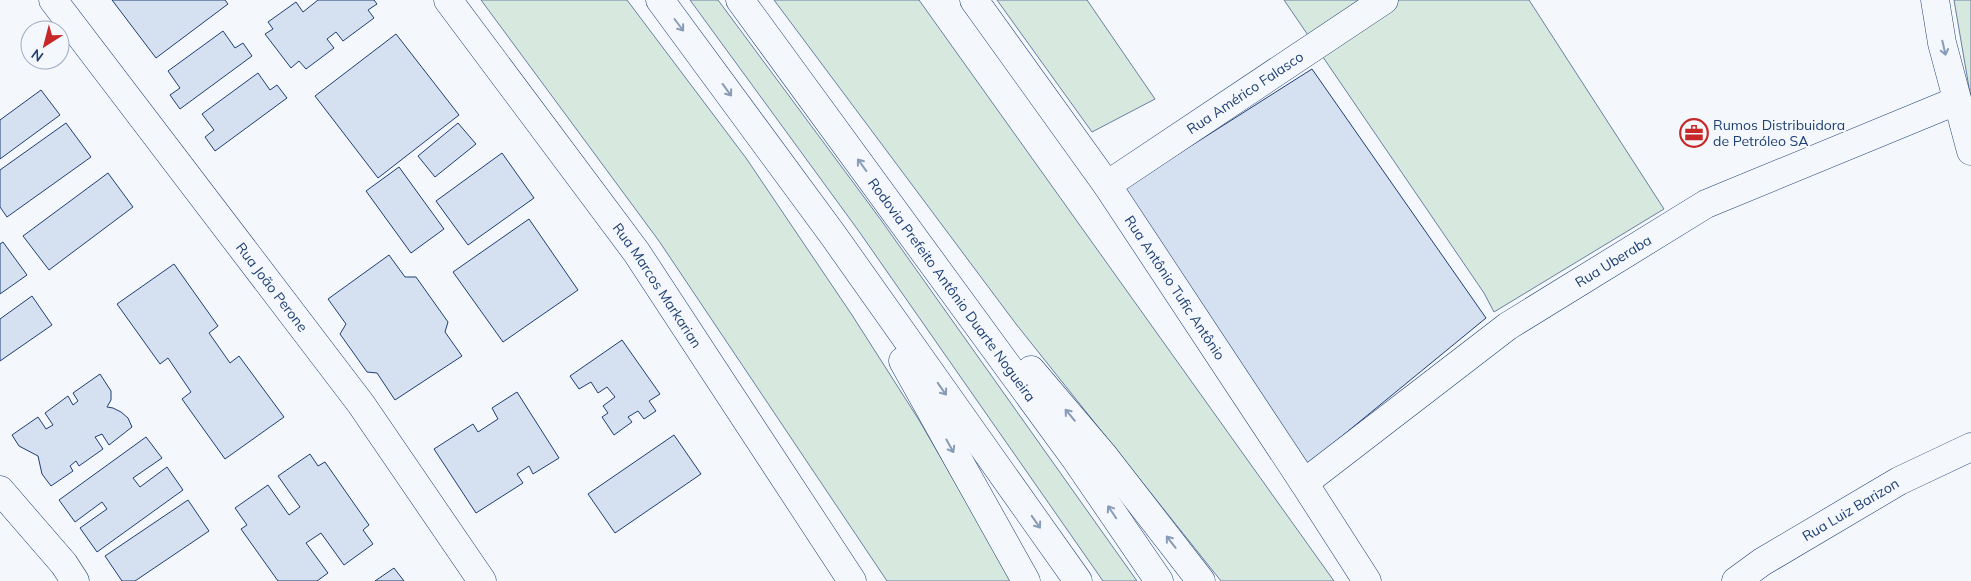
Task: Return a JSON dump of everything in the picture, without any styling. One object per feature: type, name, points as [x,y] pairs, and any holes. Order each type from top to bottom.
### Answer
[{"type":"main road","name":"Rua João Perone","points":[[53,0],[361,404],[482,581]]},
{"type":"main road","name":"Rua Marcos Markarian","points":[[448,0],[637,253],[852,581]]},
{"type":"main road","points":[[660,0],[832,235],[1078,581]]},
{"type":"main road","name":"Rodovia Prefeito Antônio Duarte Nogueira","points":[[740,0],[1077,462],[1159,581]]},
{"type":"main road","name":"Rua Antônio Tufic Antônio","points":[[974,0],[1107,186],[1367,581]]},
{"type":"main road","name":"Rua Américo Falasco","points":[[1107,186],[1384,0]]},
{"type":"main road","points":[[1935,0],[1942,43],[1971,151]]},
{"type":"main road","name":"Rua Uberaba","points":[[1304,483],[1508,326],[1706,204],[1956,100]]},
{"type":"main road","points":[[890,205],[1104,456],[1201,581]]},
{"type":"main road","points":[[832,235],[1026,581]]},
{"type":"main road","name":"Rua Luiz Barizon","points":[[1736,581],[1762,562],[1900,482],[1971,447]]},
{"type":"main road","points":[[0,490],[64,564],[75,581]]},
{"type":"shaded area","points":[[481,0],[627,0],[746,158],[852,315],[919,420],[1012,581],[887,581],[659,241]]},
{"type":"shaded area","points":[[690,0],[718,0],[881,220],[1137,581],[1103,581],[858,230]]},
{"type":"shaded area","points":[[774,0],[919,0],[1334,581],[1221,581],[1016,324]]},
{"type":"shaded area","points":[[997,0],[1087,0],[1155,99],[1092,132]]},
{"type":"shaded area","points":[[1284,0],[1529,0],[1664,209],[1494,312],[1484,293]]},
{"type":"shaded area","points":[[1954,0],[1971,0],[1971,99]]},
{"type":"building","points":[[112,0],[225,0],[228,4],[156,58]]},
{"type":"building","points":[[318,0],[374,0],[377,4],[368,10],[374,18],[343,41],[336,32],[327,39],[334,48],[306,69],[299,61],[291,68],[265,34],[273,29],[268,22],[296,2],[303,12]]},
{"type":"building","points":[[223,31],[235,48],[243,43],[252,56],[180,109],[170,95],[180,88],[168,71]]},
{"type":"building","points":[[396,34],[459,115],[378,178],[315,96]]},
{"type":"building","points":[[1312,69],[1486,318],[1308,464],[1123,189]]},
{"type":"building","points":[[258,73],[270,90],[277,85],[287,98],[215,151],[205,137],[214,130],[202,114]]},
{"type":"building","points":[[41,90],[60,115],[0,159],[0,120]]},
{"type":"building","points":[[66,123],[91,157],[7,217],[0,207],[0,170]]},
{"type":"building","points":[[458,123],[476,144],[435,177],[418,156]]},
{"type":"building","points":[[502,153],[534,198],[468,245],[436,201]]},
{"type":"building","points":[[399,167],[444,229],[411,253],[366,191]]},
{"type":"building","points":[[108,173],[133,207],[49,270],[23,236]]},
{"type":"building","points":[[529,219],[578,290],[503,342],[453,272]]},
{"type":"building","points":[[3,242],[27,275],[0,294],[0,244]]},
{"type":"building","points":[[389,255],[405,277],[416,277],[448,322],[445,332],[462,356],[395,400],[377,373],[367,372],[340,334],[346,324],[328,299]]},
{"type":"building","points":[[174,264],[218,326],[209,333],[230,363],[239,356],[284,417],[225,459],[182,399],[191,392],[168,358],[160,364],[117,304]]},
{"type":"building","points":[[32,296],[52,325],[0,361],[0,319]]},
{"type":"building","points":[[622,340],[660,394],[649,401],[656,411],[644,419],[638,411],[628,417],[632,422],[614,435],[602,417],[608,413],[603,406],[615,397],[607,387],[598,393],[591,382],[579,389],[570,376]]},
{"type":"building","points":[[100,374],[111,391],[111,400],[107,407],[121,412],[128,418],[132,427],[109,445],[102,434],[95,437],[103,449],[79,466],[76,461],[70,466],[73,471],[51,486],[42,474],[38,456],[19,446],[12,435],[38,417],[46,429],[53,425],[45,413],[68,396],[73,405],[78,401],[73,393]]},
{"type":"building","points":[[517,392],[559,458],[533,474],[529,466],[517,474],[523,483],[476,513],[434,449],[473,424],[478,432],[498,419],[492,408]]},
{"type":"building","points":[[674,435],[701,474],[615,533],[588,494]]},
{"type":"building","points":[[146,437],[162,458],[133,478],[140,487],[167,467],[183,490],[97,552],[80,528],[107,509],[102,502],[75,522],[59,500]]},
{"type":"building","points":[[310,454],[318,466],[325,462],[369,525],[363,530],[373,544],[344,565],[321,533],[306,543],[328,573],[317,581],[278,581],[241,529],[247,525],[235,508],[268,485],[289,515],[300,507],[278,476]]},
{"type":"building","points":[[188,500],[209,531],[135,581],[122,581],[105,556]]},
{"type":"building","points":[[394,568],[404,581],[375,581]]},
{"type":"place","name":"Rumos Distribuidora de Petróleo SA","points":[[1694,133]]}]
